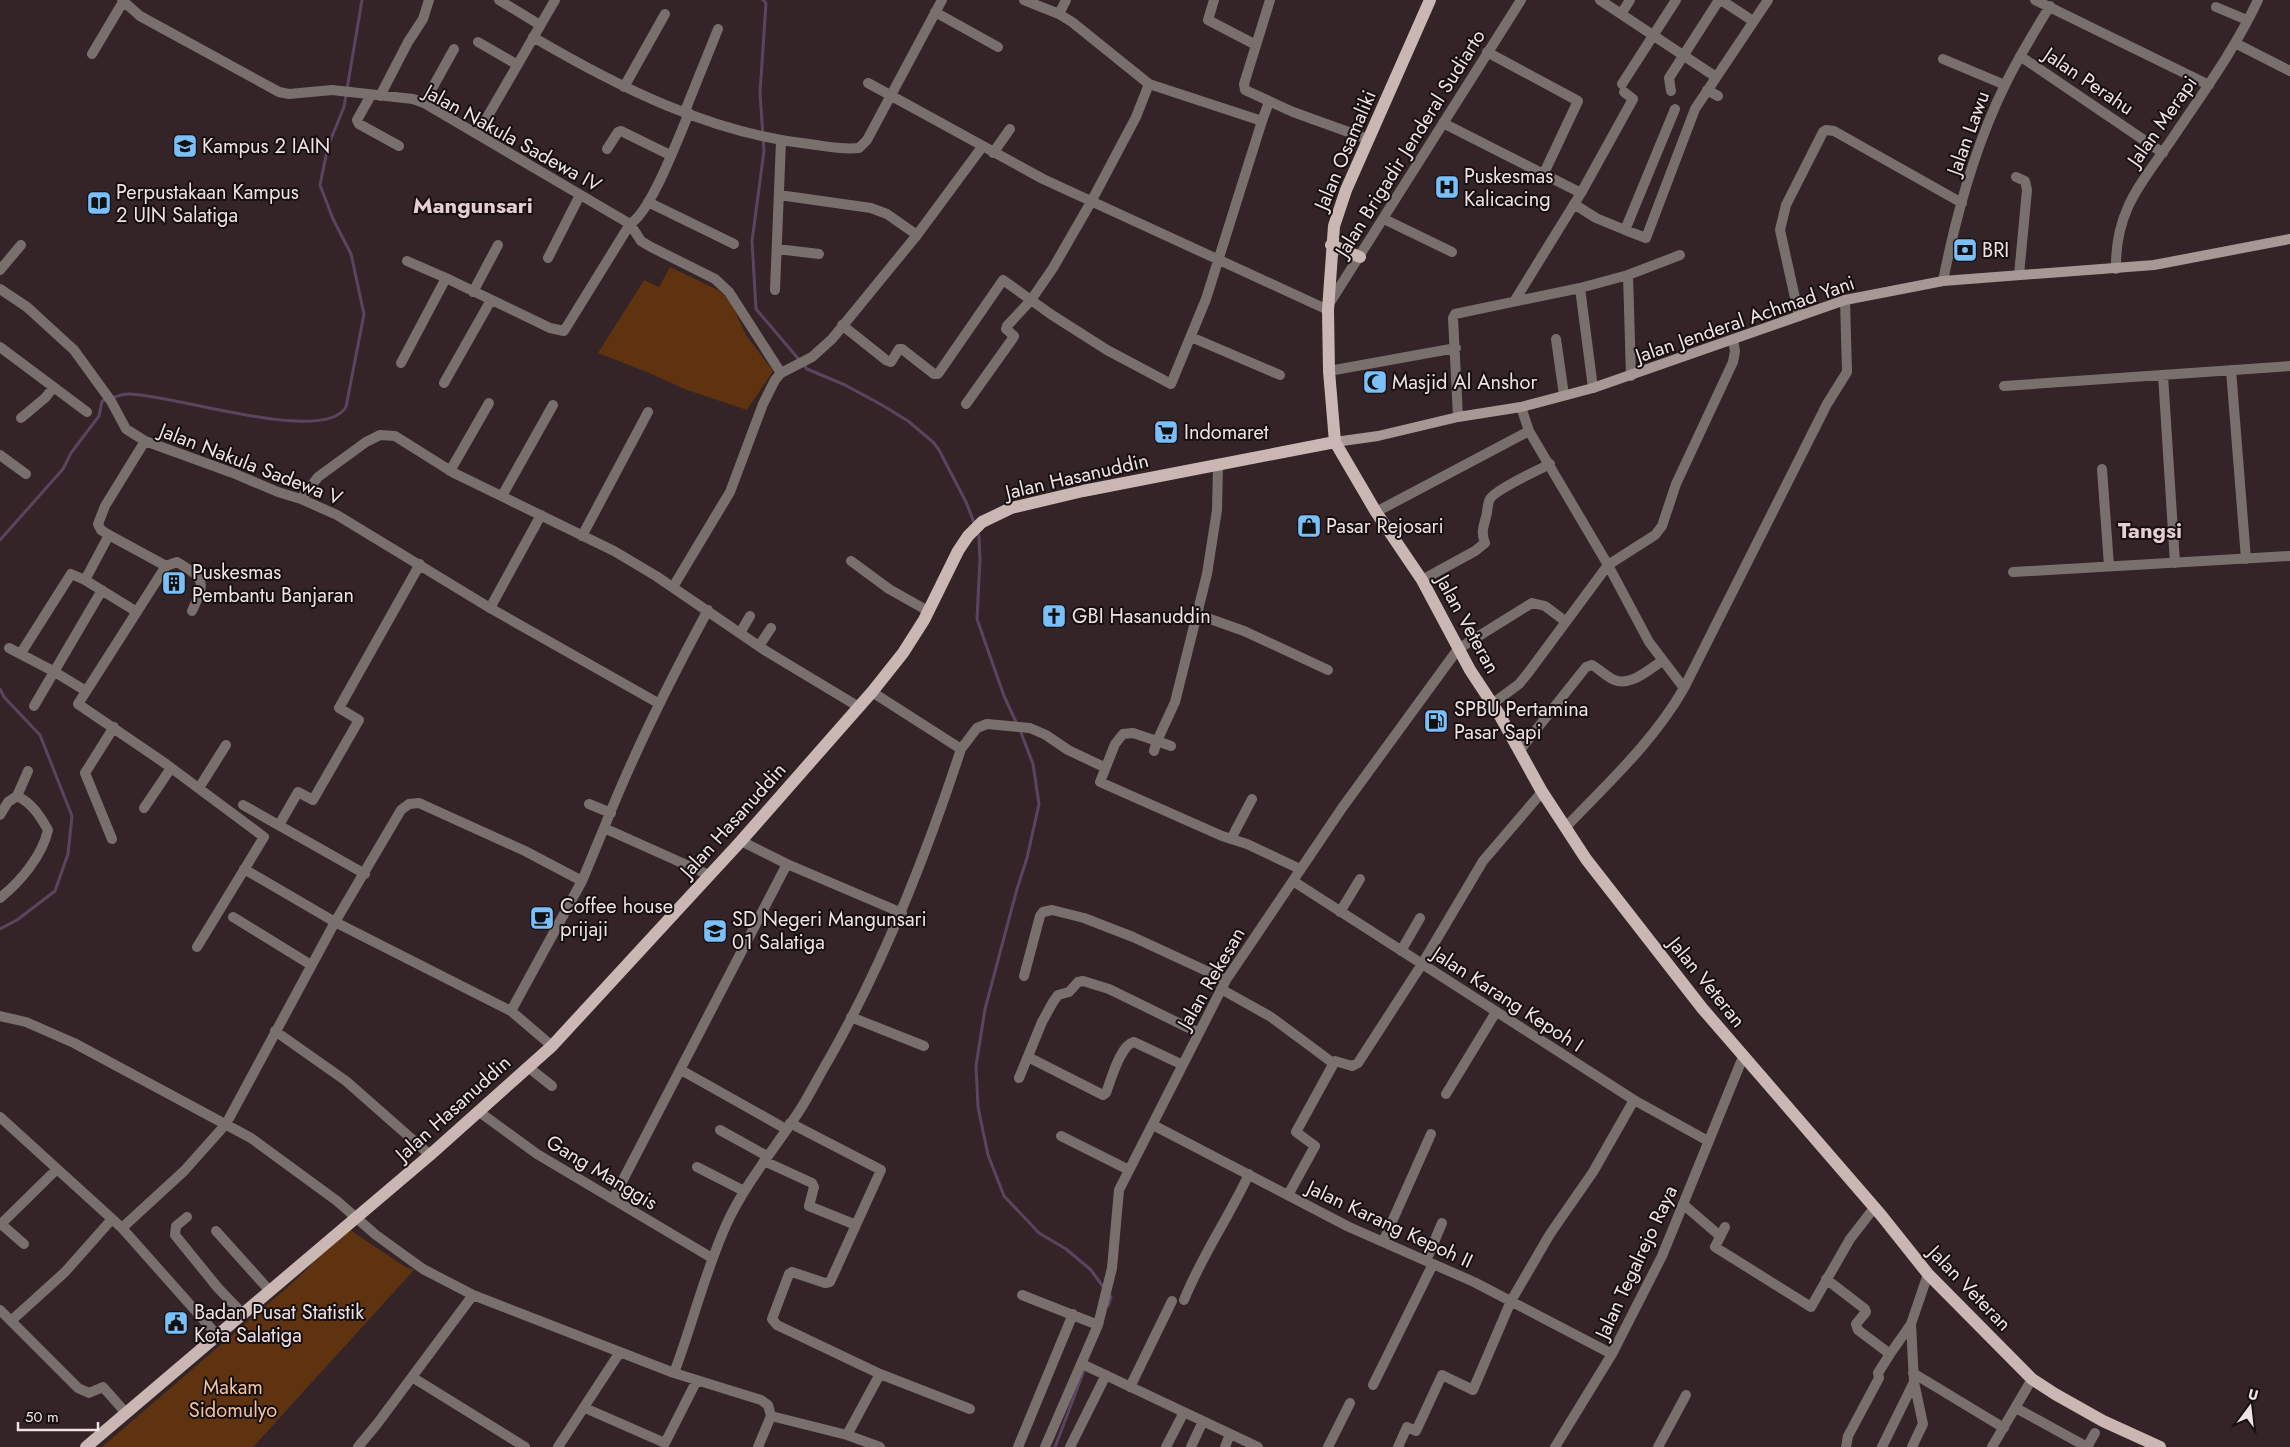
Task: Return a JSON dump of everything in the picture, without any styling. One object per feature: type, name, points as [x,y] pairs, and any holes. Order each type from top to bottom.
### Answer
[{"type":"main road","name":"Jalan Osamaliki","points":[[1335,442],[1329,371],[1329,307],[1331,246],[1338,208],[1430,0]]},
{"type":"main road","name":"Jalan Jenderal Achmad Yani","points":[[1335,442],[1378,436],[1458,417],[1521,407],[1593,388],[1845,300],[1943,281],[2116,269],[2199,258],[2290,239]]},
{"type":"main road","points":[[1331,246],[1360,257]]},
{"type":"main road","name":"Jalan Hasanuddin","points":[[86,1447],[268,1290],[430,1155],[552,1046],[741,841],[872,692],[903,654],[928,611],[958,551],[968,536],[982,522],[1011,508],[1083,491],[1335,442]]},
{"type":"main road","name":"Jalan Veteran","points":[[1335,442],[1376,512],[1422,580],[1458,649],[1520,750],[1542,792],[1586,859],[1618,902],[1743,1057],[1874,1208],[1928,1274],[2032,1379],[2103,1421],[2160,1447]]},
{"type":"street","points":[[399,146],[359,124],[357,120],[376,95],[420,25],[429,0]]},
{"type":"street","points":[[499,0],[540,25]]},
{"type":"street","points":[[478,133],[516,64],[555,0]]},
{"type":"street","points":[[533,37],[596,74],[687,112],[757,136],[777,140],[858,148],[868,140],[890,95],[942,0]]},
{"type":"street","points":[[1024,0],[1059,14],[1081,28],[1149,84],[1262,121]]},
{"type":"street","points":[[1059,14],[1066,0]]},
{"type":"street","points":[[1214,0],[1208,20],[1256,45]]},
{"type":"street","points":[[1270,0],[1244,88],[1269,102],[1368,139]]},
{"type":"street","name":"Jalan Brigadir Jenderal Sudiarto","points":[[1329,307],[1442,123],[1521,0]]},
{"type":"street","points":[[1600,0],[1716,77]]},
{"type":"street","points":[[1621,14],[1630,0]]},
{"type":"street","points":[[1515,300],[1581,193],[1633,100],[1623,88],[1676,0]]},
{"type":"street","points":[[1671,91],[1669,78],[1720,0],[1753,22]]},
{"type":"street","points":[[1574,204],[1596,218],[1646,238],[1691,116],[1768,0]]},
{"type":"street","points":[[2035,0],[2208,85]]},
{"type":"street","name":"Jalan Merapi","points":[[2116,269],[2117,238],[2123,218],[2136,190],[2163,153],[2235,43],[2258,0]]},
{"type":"street","points":[[92,54],[122,1]]},
{"type":"street","name":"Jalan Nakula Sadewa IV","points":[[122,1],[140,16],[279,92],[289,94],[332,90],[424,102],[630,224],[641,241],[715,280],[728,292],[781,373]]},
{"type":"street","name":"Jalan Lawu","points":[[1943,281],[1951,238],[1984,133],[2020,56],[2050,6]]},
{"type":"street","points":[[2216,7],[2247,20]]},
{"type":"street","points":[[935,12],[998,46]]},
{"type":"street","points":[[624,86],[665,14]]},
{"type":"street","points":[[407,261],[550,328],[564,331],[630,224],[636,221],[648,202],[670,155],[718,28]]},
{"type":"street","points":[[478,42],[516,64]]},
{"type":"street","points":[[2235,43],[2290,71]]},
{"type":"street","points":[[424,102],[454,49]]},
{"type":"street","points":[[1487,52],[1578,101],[1544,173]]},
{"type":"street","name":"Jalan Perahu","points":[[2020,56],[2163,153]]},
{"type":"street","points":[[1943,59],[2005,85]]},
{"type":"street","points":[[868,83],[982,147],[1092,202],[1218,260],[1329,307]]},
{"type":"street","points":[[966,404],[1013,338],[1014,336],[1006,329],[1007,326],[1031,300],[1053,268],[1092,202],[1136,117],[1149,84]]},
{"type":"street","points":[[1708,90],[1718,96]]},
{"type":"street","points":[[842,326],[886,360],[891,362],[899,349],[902,349],[934,374],[938,374],[1001,281],[1107,350],[1171,384],[1191,337],[1218,260],[1269,102]]},
{"type":"street","points":[[1625,230],[1675,108]]},
{"type":"street","points":[[1442,123],[1581,193]]},
{"type":"street","points":[[993,152],[1010,129]]},
{"type":"street","points":[[1799,316],[1780,230],[1786,205],[1823,132],[1826,130],[1834,131],[1962,202]]},
{"type":"street","points":[[607,150],[621,131],[670,155]]},
{"type":"street","points":[[775,290],[779,195],[777,140]]},
{"type":"street","points":[[673,587],[730,492],[770,388],[781,373],[812,357],[821,350],[917,235],[982,147]]},
{"type":"street","points":[[2016,177],[2025,181],[2027,190],[2019,275]]},
{"type":"street","points":[[548,258],[580,195]]},
{"type":"street","points":[[779,195],[871,208],[887,214],[917,235]]},
{"type":"street","points":[[648,202],[734,244]]},
{"type":"street","points":[[1384,219],[1452,252]]},
{"type":"street","points":[[0,270],[21,245]]},
{"type":"street","points":[[473,292],[498,245]]},
{"type":"street","points":[[777,249],[819,254]]},
{"type":"street","points":[[1458,417],[1455,314],[1580,288],[1628,275],[1680,255]]},
{"type":"street","points":[[1628,275],[1631,376]]},
{"type":"street","points":[[401,363],[446,278]]},
{"type":"street","points":[[1580,288],[1593,388]]},
{"type":"street","name":"Jalan Nakula Sadewa V","points":[[0,289],[27,307],[74,350],[109,398],[126,429],[145,441],[301,499],[337,515],[490,608],[658,703]]},
{"type":"street","points":[[444,383],[491,300]]},
{"type":"street","points":[[1566,827],[1632,756],[1674,706],[1684,688],[1827,404],[1847,372],[1845,300]]},
{"type":"street","points":[[1191,337],[1280,375]]},
{"type":"street","points":[[1556,340],[1564,395]]},
{"type":"street","points":[[1492,704],[1524,679],[1564,621],[1608,565],[1656,535],[1665,522],[1676,484],[1733,362],[1735,351],[1733,340]]},
{"type":"street","points":[[0,346],[87,412]]},
{"type":"street","points":[[1329,371],[1456,348]]},
{"type":"street","points":[[2004,386],[2290,366]]},
{"type":"street","points":[[2231,370],[2246,559]]},
{"type":"street","points":[[2163,375],[2175,563]]},
{"type":"street","points":[[21,418],[45,398],[53,388]]},
{"type":"street","points":[[450,470],[489,403]]},
{"type":"street","points":[[502,496],[553,405]]},
{"type":"street","points":[[1521,407],[1529,431],[1608,565],[1650,642],[1662,661],[1684,688]]},
{"type":"street","points":[[582,536],[648,412]]},
{"type":"street","points":[[1376,512],[1529,431]]},
{"type":"street","points":[[301,499],[318,477],[366,442],[380,435],[395,436],[450,470],[614,551],[673,587],[759,646],[859,707]]},
{"type":"street","points":[[145,441],[105,506],[98,524],[101,530],[109,535],[166,566]]},
{"type":"street","points":[[0,455],[26,474]]},
{"type":"street","points":[[1422,580],[1475,551],[1485,543],[1481,534],[1488,512],[1488,504],[1493,495],[1550,464]]},
{"type":"street","points":[[1156,746],[1175,702],[1206,574],[1216,510],[1218,465]]},
{"type":"street","points":[[2102,470],[2109,566]]},
{"type":"street","points":[[490,608],[541,515]]},
{"type":"street","points":[[86,580],[109,535]]},
{"type":"street","points":[[2013,572],[2290,556]]},
{"type":"street","points":[[851,561],[889,589],[928,611]]},
{"type":"street","points":[[192,611],[201,592],[202,582],[200,578],[177,562],[166,566],[78,704],[114,727],[264,836],[197,947]]},
{"type":"street","points":[[279,825],[298,792],[313,800],[359,720],[339,708],[420,564]]},
{"type":"street","points":[[22,653],[71,574],[86,580],[137,612]]},
{"type":"street","points":[[34,706],[102,590]]},
{"type":"street","points":[[1458,649],[1532,603],[1545,606],[1564,621]]},
{"type":"street","points":[[511,1011],[582,881],[658,703],[708,610]]},
{"type":"street","points":[[1196,614],[1244,631],[1328,670]]},
{"type":"street","points":[[740,633],[750,616]]},
{"type":"street","points":[[759,646],[771,628]]},
{"type":"street","points":[[9,648],[22,653],[86,691]]},
{"type":"street","name":"Jalan Rekesan","points":[[1045,1447],[1086,1366],[1098,1325],[1112,1268],[1119,1190],[1223,985],[1358,785],[1458,649]]},
{"type":"street","points":[[1520,750],[1586,667],[1592,665],[1613,679],[1624,683],[1634,679],[1662,661]]},
{"type":"street","points":[[872,692],[961,749]]},
{"type":"street","points":[[674,1373],[712,1258],[744,1191],[802,1105],[851,1017],[902,913],[961,749],[977,728],[993,723],[1030,728],[1046,735],[1068,750],[1104,767]]},
{"type":"street","points":[[112,839],[85,773],[114,727]]},
{"type":"street","points":[[1172,746],[1156,746],[1133,733],[1123,734],[1115,744],[1104,767],[1100,783],[1231,839],[1247,844],[1300,869]]},
{"type":"street","points":[[199,788],[226,745]]},
{"type":"street","points":[[144,808],[171,768]]},
{"type":"street","points":[[0,815],[8,802],[17,796],[28,771]]},
{"type":"street","points":[[1288,1195],[1315,1146],[1296,1132],[1333,1063],[1337,1060],[1352,1066],[1358,1063],[1422,964],[1483,861],[1542,792]]},
{"type":"street","points":[[0,898],[18,882],[45,843],[48,830],[39,814],[25,800],[17,796]]},
{"type":"street","points":[[1231,839],[1252,799]]},
{"type":"street","points":[[122,1228],[190,1166],[226,1124],[311,965],[401,810],[409,804],[419,802],[517,847],[582,881]]},
{"type":"street","points":[[590,804],[610,813]]},
{"type":"street","points":[[243,805],[365,874]]},
{"type":"street","points":[[604,828],[709,875]]},
{"type":"street","points":[[741,841],[787,864],[902,913]]},
{"type":"street","points":[[613,1199],[787,864]]},
{"type":"street","points":[[244,869],[335,922],[511,1011],[552,1046]]},
{"type":"street","points":[[1340,912],[1360,878]]},
{"type":"street","name":"Jalan Karang Kepoh I","points":[[1293,881],[1634,1100],[1708,1141]]},
{"type":"street","points":[[1024,976],[1040,916],[1043,912],[1052,910],[1084,918],[1133,937],[1223,985],[1271,1017],[1333,1063]]},
{"type":"street","points":[[233,917],[311,965]]},
{"type":"street","points":[[1401,951],[1420,918]]},
{"type":"street","points":[[1020,1078],[1042,1022],[1053,1002],[1058,995],[1069,992],[1078,982],[1083,981],[1109,989],[1199,1033]]},
{"type":"street","points":[[1446,1094],[1496,1012]]},
{"type":"street","points":[[0,1016],[26,1022],[74,1042],[251,1138],[356,1216],[376,1235],[423,1268],[473,1295],[674,1373],[761,1400],[768,1405],[771,1416],[758,1447]]},
{"type":"street","points":[[851,1017],[924,1046]]},
{"type":"street","points":[[275,1031],[346,1081],[430,1155]]},
{"type":"street","points":[[1028,1057],[1103,1095],[1122,1054],[1130,1043],[1134,1042],[1183,1064]]},
{"type":"street","name":"Jalan Tegalrejo Raya","points":[[1555,1447],[1612,1354],[1662,1256],[1743,1057]]},
{"type":"street","points":[[528,1067],[552,1086]]},
{"type":"street","points":[[681,1070],[788,1126],[880,1168],[830,1282],[825,1283],[792,1272],[789,1274],[772,1319],[776,1325],[880,1374],[970,1409]]},
{"type":"street","points":[[1398,1447],[1407,1427],[1416,1431],[1442,1375],[1473,1390],[1512,1301],[1550,1234],[1593,1172],[1634,1100]]},
{"type":"street","name":"Gang Manggis","points":[[478,1111],[537,1154],[712,1258]]},
{"type":"street","points":[[0,1117],[122,1228],[217,1335]]},
{"type":"street","name":"Jalan Karang Kepoh II","points":[[1153,1125],[1288,1195],[1512,1301],[1612,1354]]},
{"type":"street","points":[[720,1130],[766,1159],[812,1183],[814,1187],[809,1206],[856,1224]]},
{"type":"street","points":[[1384,1242],[1431,1134]]},
{"type":"street","points":[[1061,1136],[1129,1170]]},
{"type":"street","points":[[696,1167],[744,1191]]},
{"type":"street","points":[[24,1244],[1,1224],[57,1169]]},
{"type":"street","points":[[1184,1300],[1196,1273],[1234,1207],[1249,1174]]},
{"type":"street","points":[[1684,1205],[1722,1232],[1715,1247],[1808,1306],[1812,1305],[1850,1239],[1874,1208]]},
{"type":"street","points":[[187,1216],[176,1226],[175,1235],[218,1288],[242,1313]]},
{"type":"street","points":[[12,1320],[65,1272],[112,1219]]},
{"type":"street","points":[[1373,1385],[1429,1262],[1442,1223]]},
{"type":"street","points":[[216,1232],[268,1290]]},
{"type":"street","points":[[1846,1447],[1848,1436],[1879,1378],[1878,1372],[1911,1324],[1928,1274]]},
{"type":"street","points":[[1826,1279],[1865,1309],[1866,1312],[1856,1324],[1858,1330],[1890,1354]]},
{"type":"street","points":[[358,1447],[473,1295]]},
{"type":"street","points":[[1022,1295],[1098,1325]]},
{"type":"street","points":[[1130,1387],[1172,1301]]},
{"type":"street","points":[[0,1310],[78,1388],[88,1393],[103,1387],[126,1413]]},
{"type":"street","points":[[1018,1447],[1073,1314]]},
{"type":"street","points":[[1911,1324],[1914,1377],[1922,1424],[1912,1447]]},
{"type":"street","points":[[558,1447],[620,1352]]},
{"type":"street","points":[[1086,1366],[1258,1447]]},
{"type":"street","points":[[847,1435],[880,1374]]},
{"type":"street","points":[[1070,1447],[1106,1375]]},
{"type":"street","points":[[412,1377],[525,1447]]},
{"type":"street","points":[[1914,1377],[2004,1428]]},
{"type":"street","points":[[1882,1447],[1914,1377]]},
{"type":"street","points":[[1992,1447],[2032,1379]]},
{"type":"street","points":[[584,1408],[665,1443],[697,1380]]},
{"type":"street","points":[[1658,1447],[1686,1394]]},
{"type":"street","points":[[1328,1447],[1350,1403]]},
{"type":"street","points":[[2016,1408],[2087,1447],[2094,1433]]},
{"type":"street","points":[[1166,1447],[1184,1412]]},
{"type":"street","points":[[771,1416],[847,1435],[880,1447]]},
{"type":"street","points":[[1191,1447],[1203,1421]]},
{"type":"street","points":[[1225,1447],[1230,1434]]},
{"type":"green space","points":[[670,267],[718,290],[729,299],[746,335],[773,371],[747,410],[687,390],[598,353],[644,280],[659,287]]},
{"type":"green space","name":"Makam Sidomulyo","points":[[347,1228],[404,1266],[414,1270],[253,1447],[102,1447],[298,1278]]},
{"type":"waterway","points":[[0,540],[63,469],[71,453],[99,416],[102,401],[128,394],[148,396],[244,415],[278,420],[308,421],[332,418],[346,407],[364,314],[351,254],[333,219],[320,185],[328,146],[344,107],[362,0]]},
{"type":"waterway","points":[[763,0],[766,3],[760,93],[764,151],[752,241],[756,309],[807,369],[845,385],[882,405],[908,421],[933,442],[966,502],[975,525]]},
{"type":"waterway","points":[[977,531],[980,560],[977,619],[1004,696],[1017,724]]},
{"type":"waterway","points":[[0,689],[4,697],[40,735],[72,816],[68,854],[55,891],[17,920],[0,929]]},
{"type":"waterway","points":[[1020,730],[1033,764],[1039,804],[1027,858],[985,1009],[976,1066],[978,1107],[988,1155],[1004,1196],[1039,1233],[1066,1249],[1091,1270],[1104,1288]]},
{"type":"waterway","points":[[1108,1293],[1111,1297],[1108,1306]]},
{"type":"waterway","points":[[1055,1447],[1085,1368]]},
{"type":"place","name":"Kampus 2 IAIN","points":[[185,146]]},
{"type":"place","name":"Puskesmas Kalicacing","points":[[1447,187]]},
{"type":"place","name":"Perpustakaan Kampus 2 UIN Salatiga","points":[[99,203]]},
{"type":"place","name":"BRI","points":[[1965,250]]},
{"type":"place","name":"Masjid Al Anshor","points":[[1375,382]]},
{"type":"place","name":"Indomaret","points":[[1166,432]]},
{"type":"place","name":"Pasar Rejosari","points":[[1309,526]]},
{"type":"place","name":"Puskesmas Pembantu Banjaran","points":[[174,583]]},
{"type":"place","name":"GBI Hasanuddin","points":[[1054,616]]},
{"type":"place","name":"SPBU Pertamina Pasar Sapi","points":[[1436,721]]},
{"type":"place","name":"Coffee house prijaji","points":[[542,918]]},
{"type":"place","name":"SD Negeri Mangunsari 01 Salatiga","points":[[715,931]]},
{"type":"place","name":"Badan Pusat Statistik Kota Salatiga","points":[[176,1323]]},
{"type":"district","name":"Mangunsari","points":[[473,205]]},
{"type":"district","name":"Tangsi","points":[[2150,530]]}]
